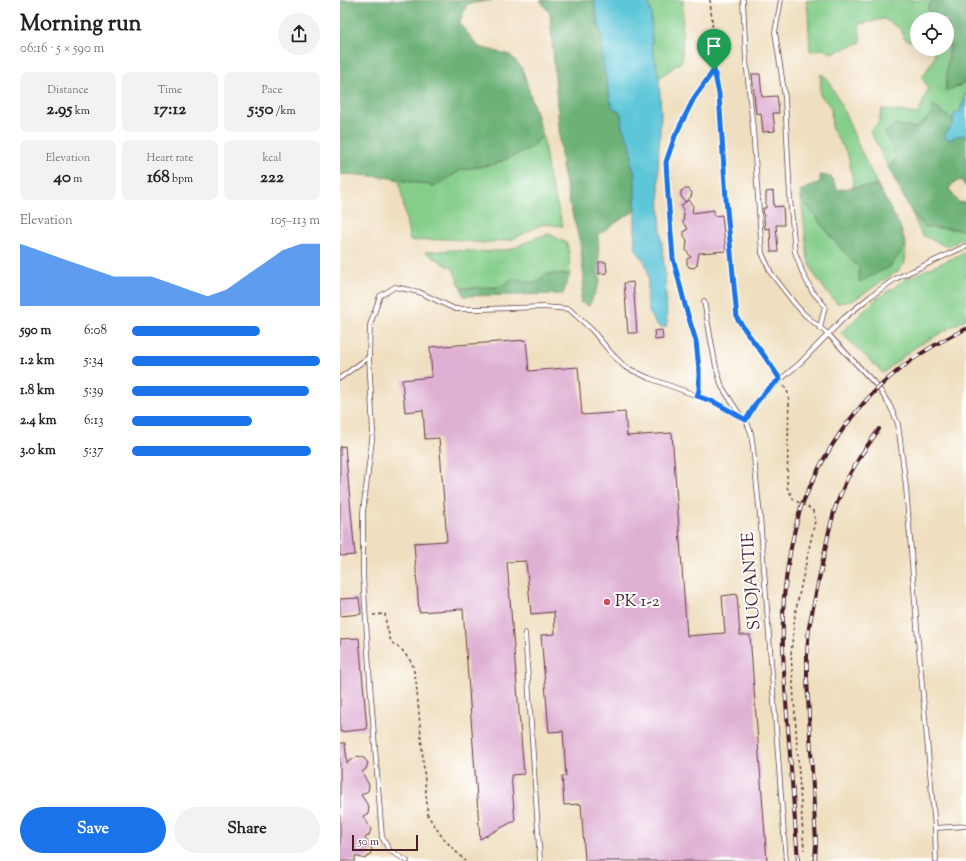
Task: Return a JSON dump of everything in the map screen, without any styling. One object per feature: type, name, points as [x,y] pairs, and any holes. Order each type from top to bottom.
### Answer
[{"type":"lane","points":[[743,0],[746,60],[753,129],[762,253],[771,274],[795,304],[805,315],[828,334],[878,387],[890,406],[898,424],[906,486],[935,828],[936,861]]},
{"type":"lane","points":[[782,0],[774,32],[785,98],[790,198],[795,252],[803,274],[812,291],[825,306],[820,328]]},
{"type":"lane","points":[[407,861],[389,850],[382,837],[363,575],[363,512],[373,432],[369,357],[370,325],[380,296],[395,287],[419,292],[455,309],[481,310],[544,307],[569,308],[592,330],[625,367],[648,378],[714,402],[746,420],[756,403],[767,390],[800,363],[844,318],[871,296],[895,279],[966,246]]},
{"type":"lane","points":[[704,301],[715,361],[722,387],[741,416]]},
{"type":"lane","points":[[340,378],[369,357]]},
{"type":"lane","name":"SUOJANTIE","points":[[746,420],[751,433],[760,516],[786,861]]},
{"type":"lane","points":[[525,633],[540,861]]},
{"type":"lane","points":[[935,828],[966,826]]},
{"type":"path","points":[[697,396],[699,390],[699,369],[696,341],[673,258],[666,162],[675,136],[694,98],[714,70],[716,63],[710,0]]},
{"type":"path","points":[[714,70],[719,94],[726,199],[737,318],[763,354],[788,393],[787,487],[794,500],[812,509],[814,514],[814,521],[795,614],[791,654],[804,850]]},
{"type":"path","points":[[366,615],[386,614],[386,623],[391,642],[402,650],[412,663],[416,680],[428,816],[443,838],[465,861]]},
{"type":"green space","points":[[340,0],[493,0],[467,4],[459,23],[479,47],[510,55],[522,68],[543,136],[530,148],[496,164],[461,170],[435,186],[385,177],[345,174],[340,175]]},
{"type":"green space","points":[[540,0],[594,0],[602,36],[602,59],[612,107],[621,113],[622,127],[630,143],[632,156],[631,163],[635,173],[635,211],[598,235],[600,281],[589,306],[580,302],[584,279],[580,243],[562,166],[550,14]]},
{"type":"green space","points":[[648,0],[683,0],[682,61],[659,78],[652,46],[651,14]]},
{"type":"green space","points":[[806,0],[933,0],[928,7],[929,12],[910,12],[910,41],[905,39],[900,28],[884,19],[859,24],[861,42],[833,53],[822,49],[810,51]]},
{"type":"green space","points":[[933,0],[966,0],[966,80],[959,86],[946,91],[948,56],[954,56],[954,12],[929,12],[928,7]]},
{"type":"green space","points":[[948,56],[946,91],[959,86],[966,80],[966,94],[960,111],[954,114],[953,120],[933,105],[931,116],[915,128],[895,124],[885,132],[896,157],[889,169],[870,131],[879,122],[882,109],[918,114],[928,89],[922,77],[935,57]]},
{"type":"green space","points":[[821,74],[827,78],[842,106],[860,149],[878,186],[854,187],[848,155],[832,129],[831,107],[820,95]]},
{"type":"green space","points":[[933,105],[953,120],[953,124],[945,135],[945,138],[950,140],[959,135],[966,136],[966,187],[961,180],[953,183],[949,189],[958,202],[966,203],[966,230],[925,227],[911,211],[889,169],[896,157],[885,132],[895,124],[916,128],[931,116]]},
{"type":"green space","points":[[543,136],[549,176],[563,226],[543,224],[511,240],[482,243],[449,239],[410,241],[399,180],[435,186],[461,170],[496,164],[530,148]]},
{"type":"green space","points":[[820,175],[831,177],[838,190],[854,187],[878,186],[900,226],[906,245],[890,267],[859,282],[859,268],[837,244],[801,198],[800,191],[820,182]]},
{"type":"green space","points":[[801,198],[837,244],[859,268],[890,267],[906,245],[905,263],[898,271],[852,301],[837,303],[828,294],[814,274],[808,259]]},
{"type":"green space","points":[[911,211],[925,227],[966,230],[966,237],[947,247],[922,235]]},
{"type":"green space","points":[[549,234],[567,243],[570,274],[547,274],[535,283],[513,278],[500,287],[461,288],[453,269],[425,252],[453,250],[486,252],[512,249],[535,238]]},
{"type":"green space","points":[[966,252],[966,319],[914,348],[883,373],[841,333],[876,299],[908,278]]},
{"type":"green space","points":[[547,274],[570,274],[563,294],[464,296],[461,288],[499,287],[513,278],[535,283]]},
{"type":"water","points":[[594,0],[648,0],[651,14],[652,46],[659,78],[661,114],[658,164],[661,235],[665,275],[666,327],[659,327],[650,314],[647,299],[648,273],[645,262],[635,247],[635,173],[631,163],[632,156],[630,143],[622,127],[621,113],[612,107],[602,59],[602,36]]},
{"type":"water","points":[[966,94],[966,136],[959,135],[950,140],[945,138],[945,135],[953,124],[954,114],[960,111]]},
{"type":"building","points":[[752,74],[760,74],[762,97],[777,96],[779,113],[773,113],[775,131],[763,132],[761,113],[756,114]]},
{"type":"building","points":[[689,189],[692,193],[691,197],[685,202],[681,196],[681,191]]},
{"type":"building","points":[[773,191],[774,207],[783,206],[784,225],[776,225],[778,252],[771,252],[770,228],[765,229],[763,208],[766,208],[766,192]]},
{"type":"building","points":[[688,200],[693,206],[692,213],[714,210],[714,216],[722,215],[726,251],[699,253],[697,265],[694,268],[689,267],[687,264],[687,259],[691,257],[686,250],[687,240],[684,236],[684,231],[688,229],[683,223],[684,213],[682,205]]},
{"type":"building","points":[[599,262],[606,262],[607,273],[599,274]]},
{"type":"building","points":[[633,282],[637,333],[628,333],[624,283]]},
{"type":"building","points":[[662,330],[663,339],[655,340],[654,331]]},
{"type":"building","name":"PK 1-2","points":[[526,340],[529,371],[578,367],[582,415],[625,412],[627,436],[672,433],[687,636],[725,633],[722,596],[737,594],[740,635],[750,635],[767,861],[585,861],[581,804],[564,805],[562,776],[566,776],[563,731],[549,732],[541,635],[555,634],[554,612],[531,614],[526,561],[507,562],[524,774],[511,775],[515,822],[512,822],[480,839],[463,609],[419,612],[414,543],[447,541],[439,438],[425,439],[423,410],[405,412],[402,380],[432,377],[430,347]]},
{"type":"building","points":[[345,446],[355,555],[340,556],[340,447]]},
{"type":"building","points":[[359,598],[361,614],[340,616],[340,599]]},
{"type":"building","points":[[359,638],[367,729],[340,732],[340,639]]},
{"type":"building","points":[[340,743],[345,743],[347,763],[358,756],[364,758],[368,763],[366,769],[362,772],[369,785],[368,791],[361,795],[369,807],[368,814],[363,816],[371,829],[369,835],[365,838],[372,849],[370,855],[365,859],[355,856],[355,861],[340,861]]},
{"type":"railway","points":[[798,861],[783,656],[783,626],[784,597],[788,563],[792,540],[801,507],[807,492],[832,445],[863,404],[899,369],[920,354],[966,329]]},
{"type":"railway","points":[[815,861],[816,843],[807,679],[809,627],[835,508],[847,479],[879,429]]},
{"type":"place","name":"PK 1-2","points":[[607,602]]},
{"type":"route","points":[[714,70],[719,94],[726,199],[737,318],[780,379],[767,390],[756,403],[746,420],[706,398],[697,396],[699,390],[699,369],[696,341],[673,258],[666,162],[675,136],[694,98],[714,70]]}]
